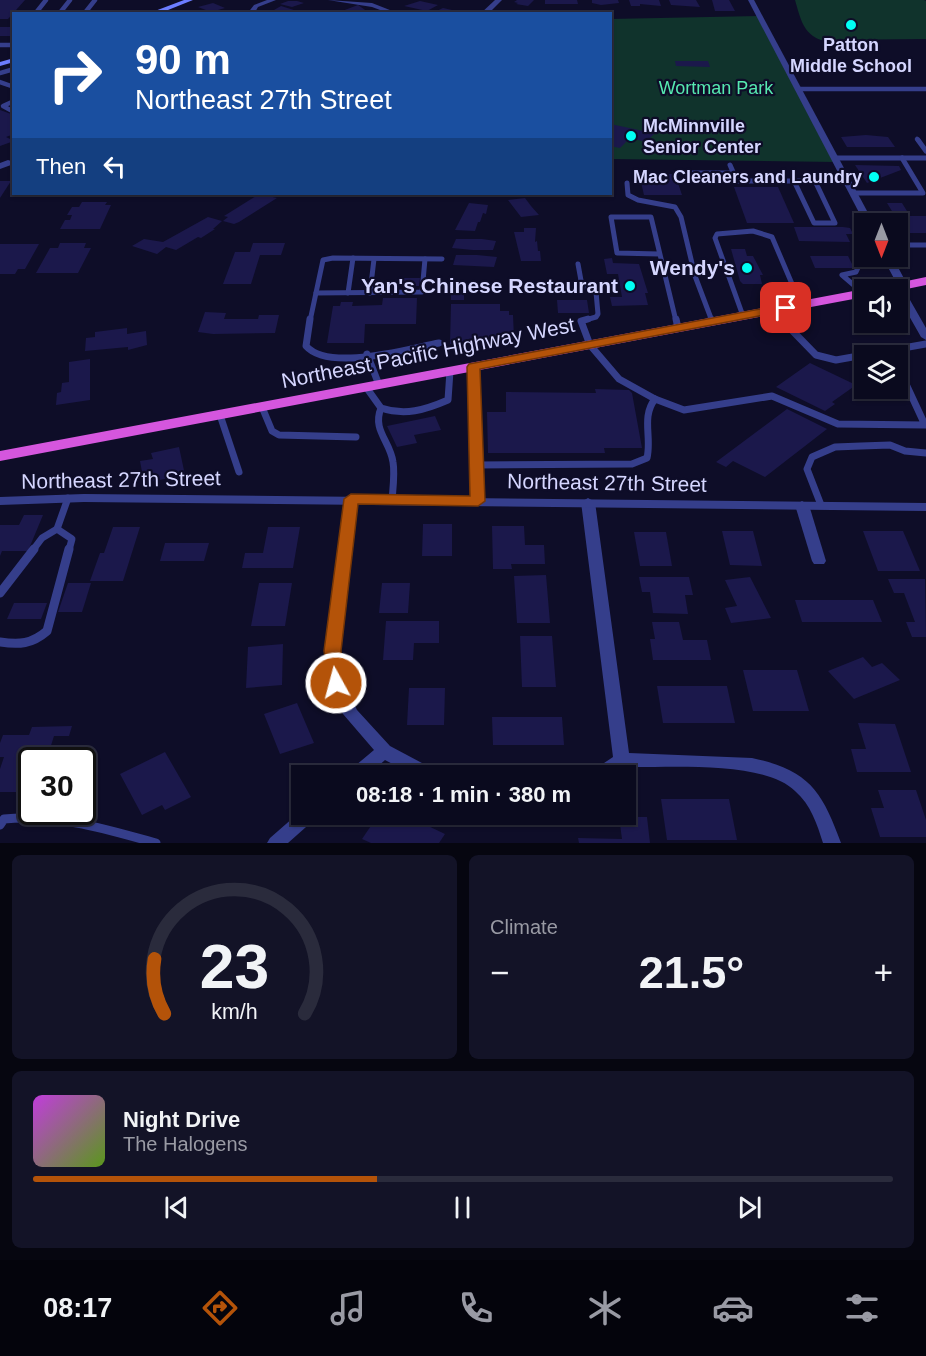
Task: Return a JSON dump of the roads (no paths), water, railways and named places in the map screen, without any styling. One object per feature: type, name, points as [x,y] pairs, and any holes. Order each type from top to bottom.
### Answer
[{"type":"highway","points":[[908,285],[926,281]]},
{"type":"highway","name":"Northeast Pacific Highway West","points":[[0,456],[854,295]]},
{"type":"main road","points":[[156,12],[190,0]]},
{"type":"street","points":[[252,12],[256,6],[273,0]]},
{"type":"street","points":[[331,0],[381,4],[395,12]]},
{"type":"street","points":[[485,12],[499,0]]},
{"type":"street","points":[[751,0],[864,213]]},
{"type":"street","points":[[908,305],[926,337]]},
{"type":"street","name":"Northeast 27th Street","points":[[0,501],[69,498],[351,499],[926,507]]},
{"type":"street","points":[[351,499],[332,651],[336,683],[351,714],[384,750],[411,765]]},
{"type":"street","points":[[588,502],[622,760]]},
{"type":"street","points":[[802,505],[819,561]]},
{"type":"street","points":[[367,765],[384,750]]},
{"type":"street","points":[[614,765],[622,760],[747,762],[785,772],[802,785],[814,800],[826,821],[832,843]]},
{"type":"street","points":[[276,843],[296,825]]},
{"type":"lane","points":[[37,12],[46,0]]},
{"type":"lane","points":[[61,12],[70,0]]},
{"type":"lane","points":[[798,89],[926,90]]},
{"type":"lane","points":[[12,102],[3,106],[12,111]]},
{"type":"lane","points":[[917,139],[926,151]]},
{"type":"lane","points":[[835,158],[926,158]]},
{"type":"lane","points":[[854,193],[923,193],[902,158]]},
{"type":"lane","points":[[730,165],[737,181],[848,181]]},
{"type":"lane","points":[[686,173],[733,173]]},
{"type":"lane","points":[[794,181],[814,223],[835,223],[815,181]]},
{"type":"lane","points":[[627,183],[628,195],[638,200],[675,207],[681,217],[695,276],[712,322]]},
{"type":"lane","points":[[659,254],[617,253],[611,217],[651,217],[678,328]]},
{"type":"lane","points":[[743,316],[715,238],[717,234],[724,232],[762,232],[772,237],[801,305]]},
{"type":"lane","points":[[908,245],[926,245]]},
{"type":"lane","points":[[348,293],[353,258]]},
{"type":"lane","points":[[370,293],[374,259]]},
{"type":"lane","points":[[316,293],[422,292],[425,259]]},
{"type":"lane","points":[[439,343],[367,354],[327,357],[314,354],[306,346],[323,260],[441,259]]},
{"type":"lane","points":[[578,264],[582,286],[596,292],[598,314],[596,317],[581,321],[590,345],[619,379],[655,399],[684,410],[772,396],[838,424],[926,426],[908,388]]},
{"type":"lane","points":[[854,285],[842,275],[856,272],[858,267]]},
{"type":"lane","points":[[772,310],[816,355],[836,360],[926,344]]},
{"type":"lane","points":[[367,354],[373,386],[381,408],[376,423],[393,460],[392,500]]},
{"type":"lane","points":[[474,367],[478,501]]},
{"type":"lane","points":[[381,408],[404,414],[427,409],[448,400],[450,371]]},
{"type":"lane","points":[[477,465],[632,464],[647,458],[651,448],[646,419],[650,404],[655,399]]},
{"type":"lane","points":[[262,407],[272,431],[279,435],[356,438]]},
{"type":"lane","points":[[220,415],[239,472]]},
{"type":"lane","points":[[821,505],[807,469],[812,457],[835,447],[861,446],[890,445],[905,451],[926,453]]},
{"type":"lane","points":[[0,592],[42,538],[57,529],[69,498]]},
{"type":"lane","points":[[0,642],[15,645],[36,641],[47,631],[72,539],[57,529]]},
{"type":"lane","points":[[0,825],[4,819],[22,816],[50,819],[156,843]]},
{"type":"place","name":"Patton Middle School","points":[[851,25]]},
{"type":"place","name":"McMinnville Senior Center","points":[[631,136]]},
{"type":"place","name":"Mac Cleaners and Laundry","points":[[874,177]]},
{"type":"place","name":"Wendy's","points":[[747,268]]},
{"type":"place","name":"Yan's Chinese Restaurant","points":[[630,286]]},
{"type":"park label","name":"Wortman Park","points":[[716,88]]}]
